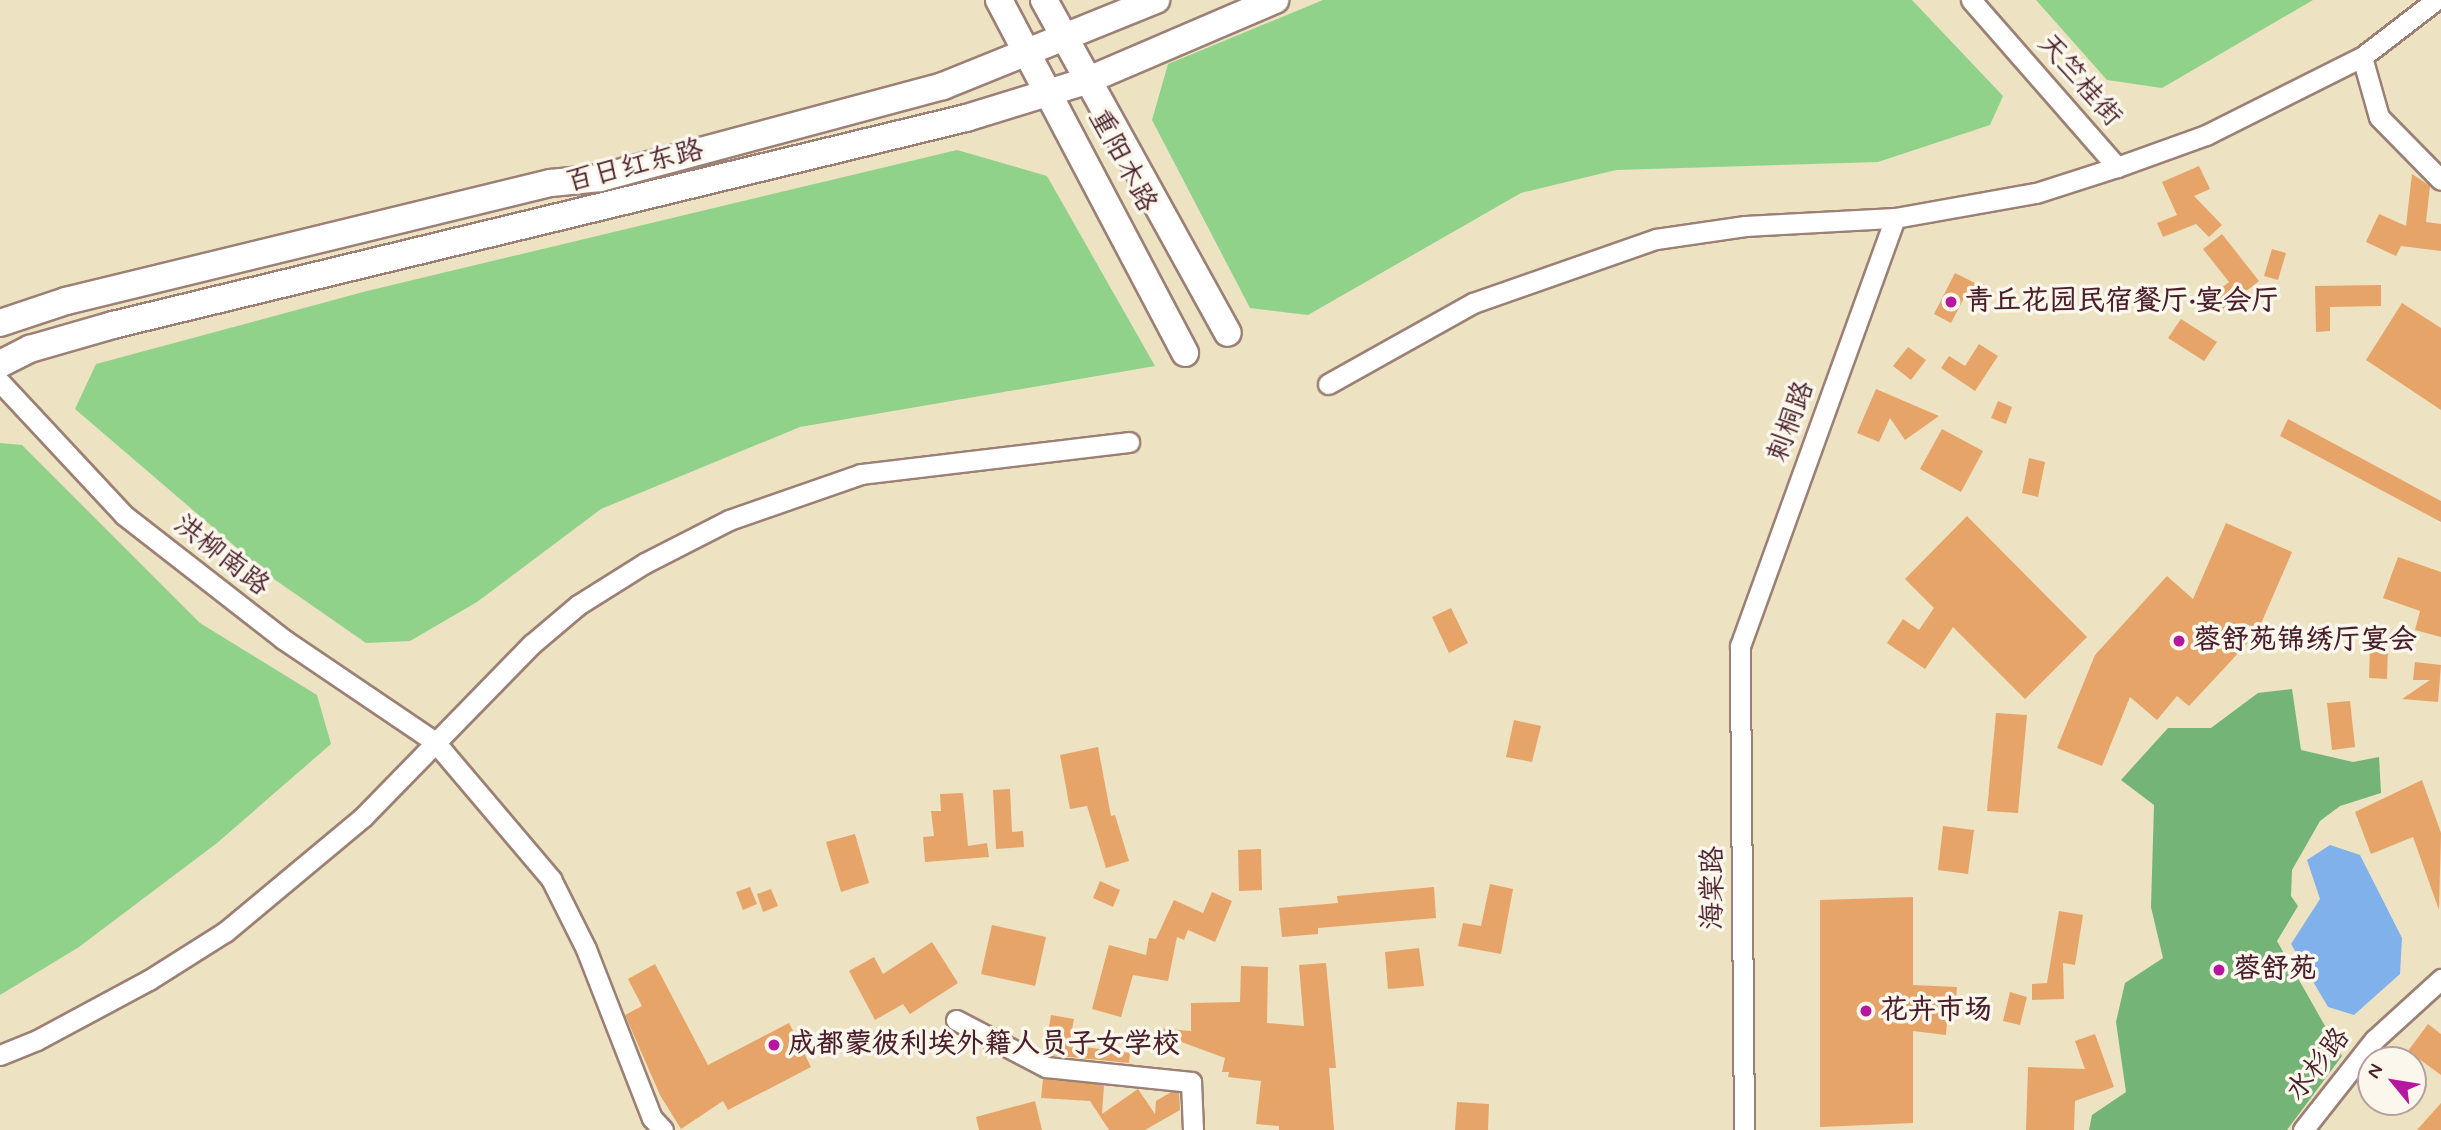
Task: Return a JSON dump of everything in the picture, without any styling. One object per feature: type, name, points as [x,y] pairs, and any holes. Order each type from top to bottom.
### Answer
[{"type":"street","name":"重阳木路","points":[[999,0],[1051,92],[1185,353]]},
{"type":"street","name":"重阳木路","points":[[1044,0],[1067,39],[1086,81],[1228,333]]},
{"type":"street","name":"百日红东路","points":[[0,323],[120,288],[551,183],[600,178],[943,86],[1067,39],[1156,0]]},
{"type":"street","name":"百日红东路","points":[[0,364],[30,349],[113,325],[967,118],[1086,81],[1275,0]]},
{"type":"street","name":"天竺桂街","points":[[1970,0],[2117,167]]},
{"type":"street","points":[[1328,384],[1473,303],[1656,239],[1745,226],[1895,218],[2036,192],[2117,167],[2206,135],[2362,57],[2436,0]]},
{"type":"street","points":[[2362,57],[2379,117],[2441,180]]},
{"type":"street","name":"刺桐路","points":[[1740,646],[1895,218]]},
{"type":"street","name":"洪柳南路","points":[[0,382],[124,515],[282,639],[435,742],[551,879],[586,948],[652,1126]]},
{"type":"street","points":[[0,1055],[37,1040],[149,980],[225,932],[363,817],[490,683],[578,605],[729,520],[861,474],[1129,442]]},
{"type":"street","name":"海棠路","points":[[1740,646],[1744,1130]]},
{"type":"street","name":"水杉路","points":[[2303,1130],[2374,1040],[2441,979]]},
{"type":"street","points":[[956,1020],[1046,1067],[1191,1082],[1193,1130]]},
{"type":"green space","points":[[1323,0],[1912,0],[2003,96],[1990,125],[1878,162],[1616,170],[1521,193],[1308,315],[1250,308],[1152,120],[1168,64]]},
{"type":"green space","points":[[2036,0],[2313,0],[2162,88],[2107,80]]},
{"type":"green space","points":[[957,150],[1047,176],[1155,366],[800,427],[601,509],[477,602],[410,641],[366,643],[271,577],[75,409],[96,364],[367,291]]},
{"type":"green space","points":[[0,443],[22,445],[200,623],[317,695],[331,744],[217,843],[79,947],[0,995]]},
{"type":"green space","points":[[2292,689],[2301,750],[2353,762],[2379,757],[2381,793],[2340,806],[2320,821],[2292,870],[2291,896],[2298,906],[2277,941],[2342,1056],[2287,1130],[2089,1130],[2092,1115],[2126,1092],[2116,1022],[2125,983],[2163,958],[2151,907],[2154,805],[2121,780],[2168,728],[2211,728],[2258,693]]},
{"type":"water","points":[[2330,845],[2360,855],[2402,938],[2400,974],[2354,1015],[2328,1007],[2291,944],[2320,899],[2307,860]]},
{"type":"building","points":[[2199,166],[2210,189],[2194,196],[2222,225],[2209,237],[2196,224],[2163,237],[2157,223],[2177,215],[2162,182]]},
{"type":"building","points":[[2412,174],[2430,186],[2426,222],[2441,224],[2441,251],[2401,246],[2396,256],[2366,242],[2379,214],[2406,226]]},
{"type":"building","points":[[2222,234],[2259,281],[2218,313],[2207,299],[2229,282],[2203,249]]},
{"type":"building","points":[[2272,249],[2286,253],[2278,280],[2264,276]]},
{"type":"building","name":"青丘花园民宿餐厅·宴会厅","points":[[1955,273],[1993,292],[1986,307],[1965,296],[1951,323],[1934,314]]},
{"type":"building","points":[[2381,285],[2381,306],[2330,307],[2330,331],[2316,332],[2315,286]]},
{"type":"building","points":[[2402,303],[2441,328],[2441,410],[2366,360]]},
{"type":"building","points":[[2181,319],[2217,342],[2204,361],[2168,338]]},
{"type":"building","points":[[1979,344],[1998,356],[1975,391],[1941,368],[1949,356],[1965,366]]},
{"type":"building","points":[[1908,347],[1926,360],[1911,380],[1893,366]]},
{"type":"building","points":[[1876,389],[1939,416],[1905,440],[1890,418],[1879,442],[1857,433]]},
{"type":"building","points":[[1998,401],[2012,407],[2006,424],[1991,418]]},
{"type":"building","points":[[2288,419],[2441,501],[2441,522],[2280,436]]},
{"type":"building","points":[[1942,429],[1983,451],[1961,492],[1920,469]]},
{"type":"building","points":[[2029,458],[2045,462],[2038,497],[2022,493]]},
{"type":"building","points":[[1967,516],[2087,637],[2025,699],[1953,627],[1925,669],[1887,643],[1903,619],[1919,630],[1934,608],[1905,579]]},
{"type":"building","points":[[2226,523],[2292,552],[2257,633],[2189,706],[2177,696],[2157,720],[2130,697],[2102,766],[2057,748],[2095,655],[2167,576],[2193,599]]},
{"type":"building","points":[[2398,557],[2441,572],[2441,637],[2415,630],[2420,611],[2383,598]]},
{"type":"building","points":[[1451,608],[1468,643],[1449,653],[1432,617]]},
{"type":"building","points":[[2370,647],[2388,648],[2387,679],[2369,678]]},
{"type":"building","points":[[2415,662],[2441,665],[2438,702],[2402,699],[2430,680],[2413,680]]},
{"type":"building","points":[[2350,701],[2355,747],[2332,750],[2327,703]]},
{"type":"building","points":[[1996,713],[2027,715],[2018,813],[1987,811]]},
{"type":"building","points":[[1514,720],[1541,726],[1532,762],[1506,757]]},
{"type":"building","points":[[1098,747],[1111,816],[1115,815],[1129,861],[1106,868],[1087,806],[1070,809],[1060,755]]},
{"type":"building","points":[[2422,780],[2441,833],[2439,910],[2413,837],[2371,854],[2355,812]]},
{"type":"building","points":[[1010,789],[1012,832],[1023,831],[1024,847],[996,849],[993,790]]},
{"type":"building","points":[[963,793],[968,846],[987,843],[989,857],[925,862],[923,837],[934,836],[931,811],[941,811],[940,794]]},
{"type":"building","points":[[1943,826],[1974,830],[1968,874],[1938,870]]},
{"type":"building","points":[[855,834],[869,883],[841,892],[826,842]]},
{"type":"building","points":[[1261,849],[1262,890],[1239,891],[1238,850]]},
{"type":"building","points":[[1100,881],[1120,890],[1113,907],[1093,898]]},
{"type":"building","points":[[1490,884],[1513,889],[1501,954],[1458,946],[1463,923],[1481,926]]},
{"type":"building","points":[[750,887],[757,904],[743,910],[736,892]]},
{"type":"building","points":[[1434,887],[1436,918],[1318,928],[1318,934],[1282,937],[1279,908],[1338,903],[1337,896]]},
{"type":"building","points":[[771,889],[778,906],[763,912],[757,894]]},
{"type":"building","points":[[1212,892],[1232,901],[1215,942],[1188,930],[1184,940],[1177,937],[1168,981],[1133,975],[1121,1017],[1092,1009],[1109,945],[1146,955],[1149,938],[1156,939],[1174,900],[1203,913]]},
{"type":"building","name":"花卉市场","points":[[1913,897],[1913,985],[1957,987],[1955,1010],[1948,1010],[1946,1035],[1913,1031],[1913,1123],[1820,1127],[1820,900]]},
{"type":"building","points":[[2059,911],[2083,915],[2075,965],[2063,963],[2064,999],[2032,1000],[2032,984],[2047,983]]},
{"type":"building","points":[[992,925],[1046,937],[1035,986],[981,974]]},
{"type":"building","points":[[932,942],[958,983],[910,1014],[903,1004],[875,1020],[849,971],[874,957],[883,974]]},
{"type":"building","points":[[1419,948],[1424,986],[1388,989],[1385,952]]},
{"type":"building","points":[[1326,963],[1336,1068],[1329,1068],[1334,1130],[1279,1130],[1279,1126],[1256,1124],[1261,1081],[1228,1077],[1229,1072],[1222,1072],[1225,1058],[1157,1033],[1158,1028],[1191,1031],[1191,1003],[1240,1002],[1241,966],[1268,967],[1267,1023],[1304,1026],[1299,965]]},
{"type":"building","points":[[655,964],[708,1065],[789,1023],[811,1067],[728,1110],[723,1101],[681,1129],[660,1095],[625,1015],[642,1006],[628,979]]},
{"type":"building","points":[[2010,992],[2027,997],[2020,1025],[2003,1021]]},
{"type":"building","points":[[1051,1015],[1074,1019],[1069,1045],[1130,1053],[1129,1063],[1050,1055],[1055,1035],[1048,1033]]},
{"type":"building","points":[[2428,1024],[2441,1034],[2441,1075],[2427,1065],[2427,1046],[2412,1046]]},
{"type":"building","points":[[2095,1034],[2114,1087],[2075,1101],[2074,1130],[2026,1130],[2028,1067],[2085,1069],[2075,1041]]},
{"type":"building","points":[[1043,1079],[1104,1085],[1102,1114],[1138,1089],[1155,1114],[1156,1101],[1171,1092],[1179,1093],[1180,1110],[1145,1130],[1109,1130],[1090,1101],[1041,1098]]},
{"type":"building","points":[[1035,1101],[1042,1130],[979,1130],[976,1117]]},
{"type":"building","points":[[1457,1102],[1489,1104],[1488,1130],[1455,1130]]},
{"type":"building","points":[[2441,1103],[2441,1130],[2417,1130]]},
{"type":"place","name":"青丘花园民宿餐厅·宴会厅","points":[[1951,302]]},
{"type":"place","name":"蓉舒苑锦绣厅宴会","points":[[2179,641]]},
{"type":"place","name":"蓉舒苑","points":[[2219,970]]},
{"type":"place","name":"花卉市场","points":[[1866,1011]]},
{"type":"place","name":"成都蒙彼利埃外籍人员子女学校","points":[[774,1045]]}]
